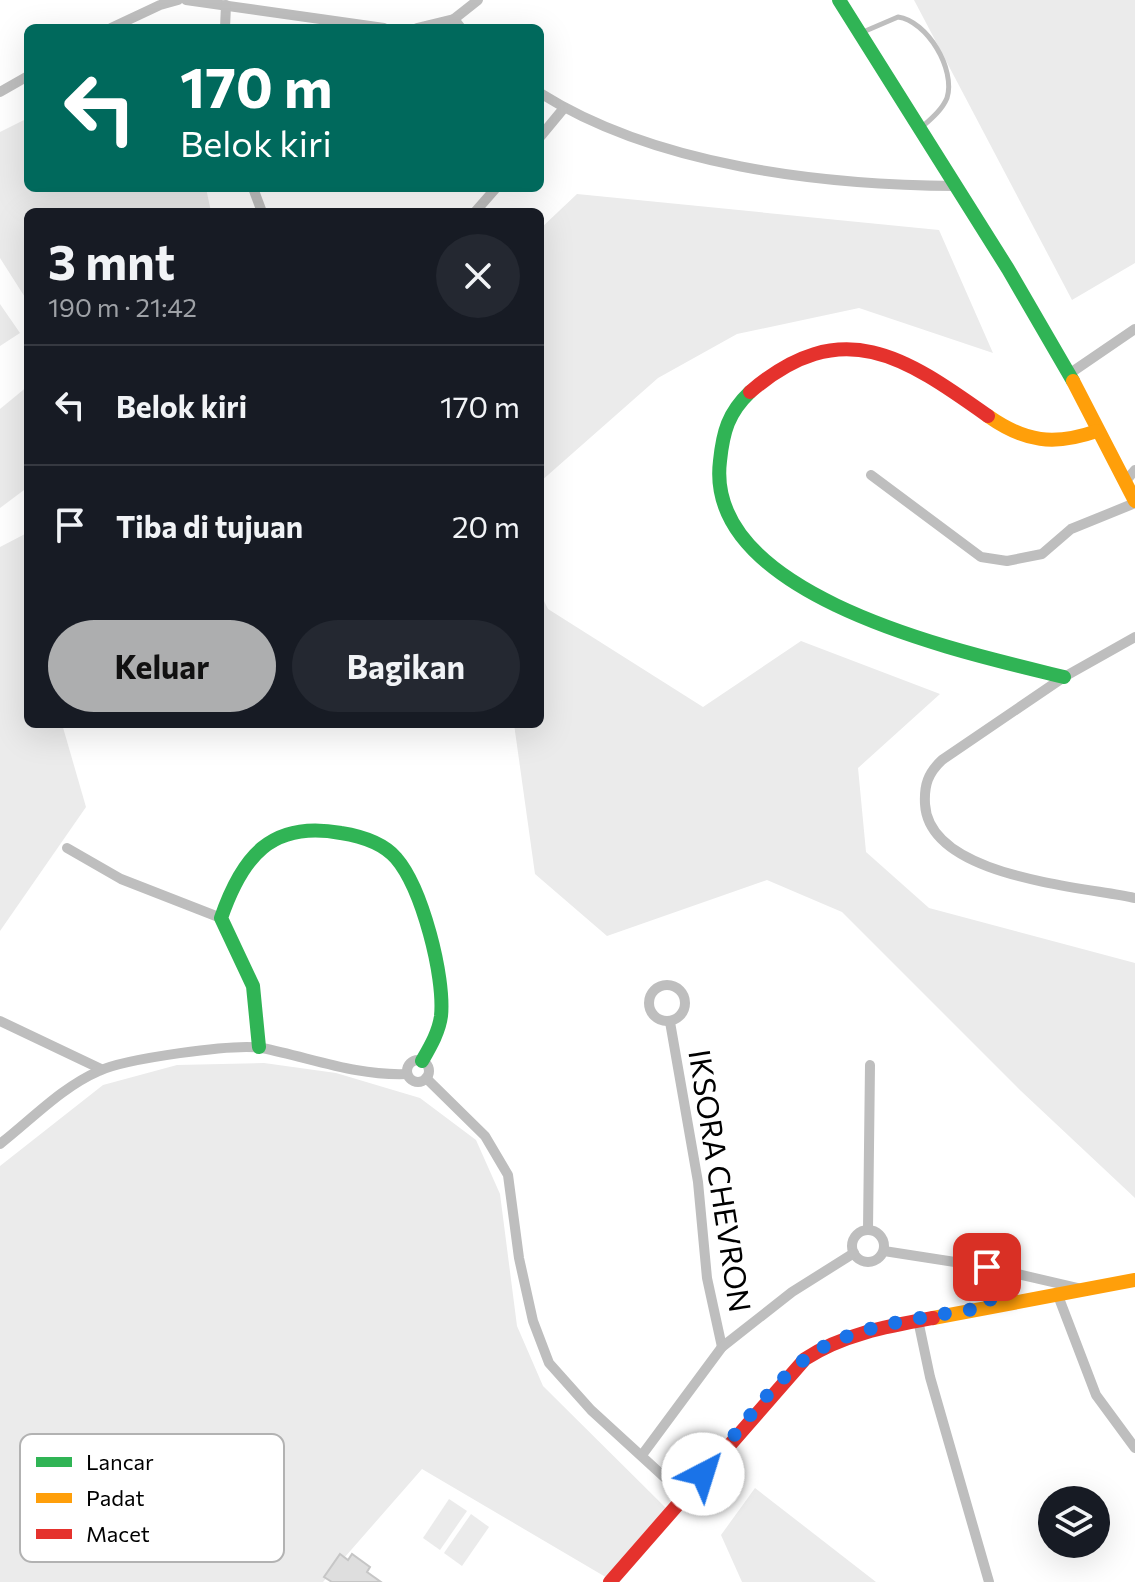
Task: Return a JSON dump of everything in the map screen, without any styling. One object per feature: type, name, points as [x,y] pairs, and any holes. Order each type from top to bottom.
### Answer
[{"type":"street","points":[[119,24],[149,9],[178,0]]},
{"type":"street","points":[[186,0],[357,24]]},
{"type":"street","points":[[458,24],[478,0]]},
{"type":"street","points":[[839,0],[922,127],[1069,374],[1097,431],[1130,476],[1135,502],[1071,529],[1042,554],[1007,561],[981,557],[871,475]]},
{"type":"street","points":[[225,24],[226,5]]},
{"type":"street","points":[[0,92],[24,78]]},
{"type":"street","points":[[544,96],[601,127],[673,150],[782,173],[906,186],[956,186]]},
{"type":"street","points":[[544,132],[564,108]]},
{"type":"street","points":[[478,208],[492,192]]},
{"type":"street","points":[[1069,374],[1135,329]]},
{"type":"street","points":[[1064,677],[911,634],[799,587],[753,550],[725,513],[717,490],[718,448],[736,407],[756,386],[802,359],[832,348],[880,350],[913,363],[998,423],[1029,439],[1070,441],[1097,431]]},
{"type":"street","points":[[1135,637],[1064,677],[934,768],[927,779],[926,812],[944,844],[986,868],[1135,898]]},
{"type":"street","points":[[259,1047],[253,986],[221,918],[228,894],[249,857],[275,836],[300,830],[337,831],[370,840],[396,858],[418,907],[433,961],[441,1011],[434,1040],[422,1061]]},
{"type":"street","points":[[67,848],[121,879],[221,918]]},
{"type":"street","points":[[0,1021],[101,1069]]},
{"type":"street","name":"IKSORA CHEVRON","points":[[670,1022],[698,1182],[707,1278],[722,1347]]},
{"type":"street","points":[[0,1144],[65,1090],[101,1069],[180,1052],[259,1047],[336,1068],[383,1075],[407,1074],[415,1082],[426,1078]]},
{"type":"street","points":[[407,1074],[410,1063],[422,1061]]},
{"type":"street","points":[[422,1061],[428,1069],[426,1078]]},
{"type":"street","points":[[868,1229],[870,1065]]},
{"type":"street","points":[[426,1078],[485,1136],[508,1175],[519,1258],[542,1352],[555,1373],[685,1496]]},
{"type":"street","points":[[854,1253],[854,1237],[868,1229]]},
{"type":"street","points":[[854,1253],[866,1262],[880,1258],[884,1251],[883,1239],[868,1229]]},
{"type":"street","points":[[884,1251],[987,1267],[1084,1289]]},
{"type":"street","points":[[642,1455],[722,1347],[792,1292],[854,1253]]},
{"type":"street","points":[[986,1307],[997,1288],[987,1267]]},
{"type":"street","points":[[610,1582],[805,1359],[843,1339],[918,1320],[1135,1280]]},
{"type":"street","points":[[1057,1293],[1096,1395],[1135,1448]]},
{"type":"street","points":[[918,1320],[930,1377],[989,1582]]},
{"type":"lane","points":[[862,32],[898,17],[919,27],[932,42],[949,83],[942,108],[922,127]]},
{"type":"shaded area","points":[[914,0],[1135,0],[1135,263],[1072,300]]},
{"type":"shaded area","points":[[24,120],[24,192],[207,192],[210,208],[24,208],[24,296],[0,258],[0,132]]},
{"type":"shaded area","points":[[577,194],[939,230],[993,353],[859,308],[737,334],[658,378],[544,478],[544,225]]},
{"type":"shaded area","points":[[0,304],[20,333],[0,346]]},
{"type":"shaded area","points":[[24,389],[24,490],[0,508],[0,409]]},
{"type":"shaded area","points":[[24,535],[24,728],[63,728],[86,807],[0,931],[0,547]]},
{"type":"shaded area","points":[[544,601],[548,609],[703,707],[801,641],[940,694],[858,768],[866,852],[929,908],[1135,963],[1135,1198],[1021,1091],[842,912],[767,880],[607,936],[535,874],[515,728],[544,728]]},
{"type":"shaded area","points":[[264,1063],[336,1073],[420,1098],[476,1140],[500,1194],[517,1326],[543,1386],[669,1511],[609,1579],[422,1469],[323,1582],[0,1582],[0,1166],[103,1085],[177,1065]]},
{"type":"shaded area","points":[[755,1488],[876,1582],[742,1582],[721,1535]]},
{"type":"shaded area","points":[[449,1499],[467,1511],[440,1550],[423,1538]]},
{"type":"shaded area","points":[[471,1514],[489,1527],[462,1566],[444,1553]]},
{"type":"building","points":[[340,1554],[348,1560],[352,1554],[370,1567],[367,1572],[381,1582],[332,1582],[324,1577]]},
{"type":"traffic: fast","points":[[839,0],[1008,269],[1073,381]]},
{"type":"traffic: fast","points":[[750,392],[736,408],[728,424],[720,461],[726,509],[753,549],[796,583],[849,611],[908,634],[1064,677]]},
{"type":"traffic: fast","points":[[259,1047],[253,986],[221,918],[239,877],[263,848],[278,838],[317,830],[356,836],[385,848],[396,858],[415,890],[430,933],[441,999],[438,1028],[422,1061]]},
{"type":"traffic: slow","points":[[1073,381],[1135,501]]},
{"type":"traffic: slow","points":[[988,416],[1015,431],[1040,439],[1067,439],[1097,431]]},
{"type":"traffic: slow","points":[[933,1318],[1135,1280]]},
{"type":"traffic: jam","points":[[750,392],[783,368],[814,354],[844,349],[872,352],[900,362],[929,376],[988,416]]},
{"type":"traffic: jam","points":[[610,1582],[805,1359],[851,1337],[933,1318]]},
{"type":"route","points":[[703,1474],[805,1359],[843,1339],[883,1327],[986,1307],[997,1288],[995,1278],[987,1267]]}]
